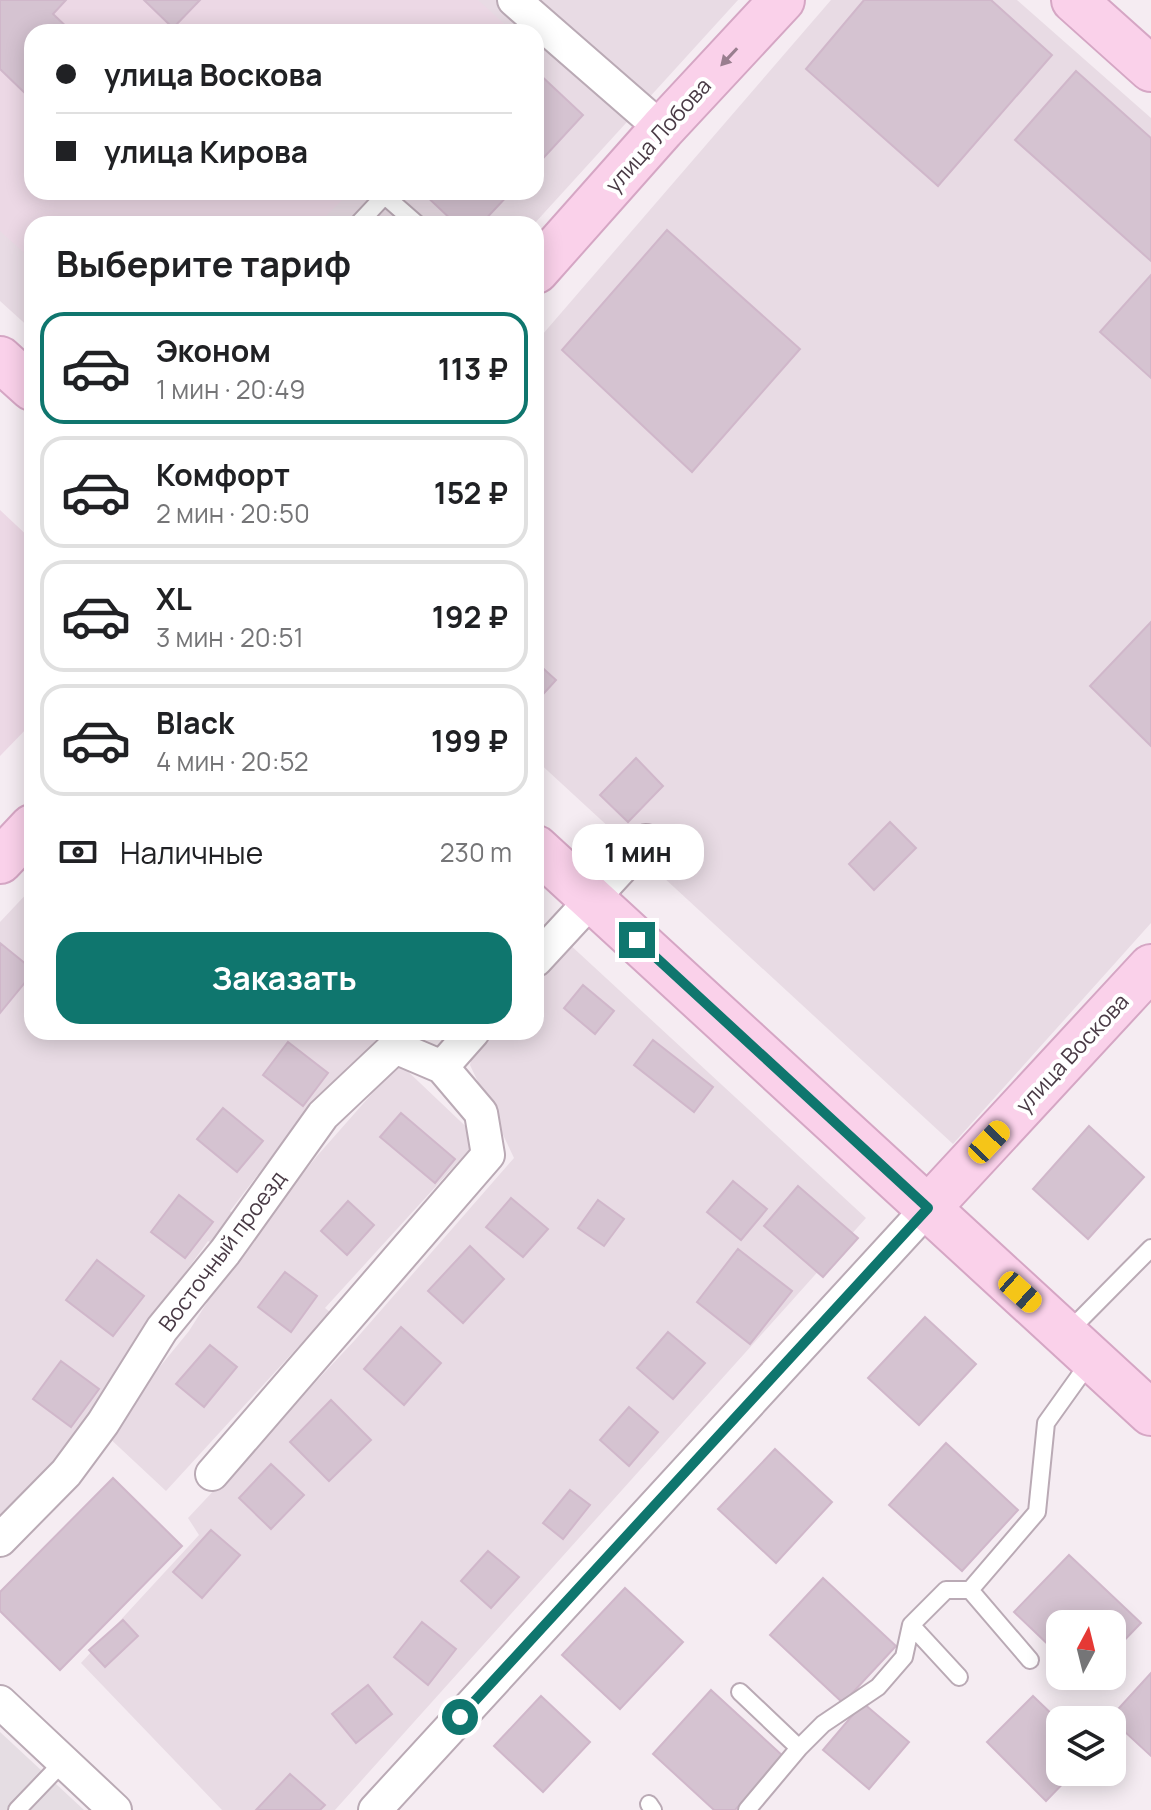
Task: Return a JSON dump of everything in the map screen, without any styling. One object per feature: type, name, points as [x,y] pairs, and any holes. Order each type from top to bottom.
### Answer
[{"type":"street","points":[[514,0],[542,24]]},
{"type":"street","name":"улица Лобова","points":[[544,262],[782,0]]},
{"type":"street","points":[[1074,0],[1151,69]]},
{"type":"street","points":[[544,26],[662,129]]},
{"type":"street","points":[[0,359],[24,381]]},
{"type":"street","points":[[0,861],[24,836]]},
{"type":"street","points":[[544,951],[646,841]]},
{"type":"street","points":[[544,855],[1151,1413]]},
{"type":"street","name":"улица Воскова","points":[[375,1810],[1151,967]]},
{"type":"street","points":[[212,1474],[488,1155],[481,1113],[442,1067],[466,1040]]},
{"type":"street","name":"Восточный проезд","points":[[0,1540],[66,1473],[103,1423],[162,1329],[225,1252],[323,1115],[395,1047],[442,1067]]},
{"type":"street","points":[[0,1702],[115,1810]]},
{"type":"lane","points":[[366,216],[381,200]]},
{"type":"lane","points":[[393,200],[409,216]]},
{"type":"lane","points":[[747,1810],[823,1724],[878,1687],[904,1657],[911,1625],[946,1590],[970,1590],[1037,1512],[1046,1423],[1079,1347],[1151,1248]]},
{"type":"lane","points":[[970,1590],[1030,1660]]},
{"type":"lane","points":[[911,1625],[959,1677]]},
{"type":"lane","points":[[740,1692],[799,1748]]},
{"type":"lane","points":[[17,1810],[63,1762]]},
{"type":"shaded area","points":[[0,0],[738,0],[541,216],[24,216],[24,323],[0,301]]},
{"type":"shaded area","points":[[0,0],[478,0],[504,24],[24,24],[24,200],[342,200],[326,216],[24,216],[24,253],[0,231]]},
{"type":"shaded area","points":[[831,0],[1017,0],[1151,118],[1151,923],[953,1144],[544,767],[544,333]]},
{"type":"shaded area","points":[[0,510],[24,532],[24,731],[0,756]]},
{"type":"shaded area","points":[[24,896],[24,1040],[377,1040],[279,1147],[230,1211],[239,1219],[218,1247],[208,1241],[118,1366],[90,1423],[0,1524],[0,922]]},
{"type":"shaded area","points":[[567,942],[866,1218],[335,1810],[222,1810],[81,1663],[199,1535],[188,1518],[355,1340],[514,1158],[470,1065],[474,1050],[482,1040],[544,1040],[544,969]]},
{"type":"shaded area","points":[[399,1063],[479,1139],[325,1308],[330,1312],[166,1491],[105,1434],[189,1331],[232,1263],[317,1156]]},
{"type":"shaded area","points":[[0,1732],[84,1810],[0,1810]]},
{"type":"building","points":[[0,0],[66,0],[53,14],[64,24],[24,24],[24,92],[0,69]]},
{"type":"building","points":[[144,0],[200,0],[177,24],[169,24]]},
{"type":"building","points":[[864,0],[991,0],[1052,55],[938,186],[806,69]]},
{"type":"building","points":[[1076,71],[1151,138],[1151,261],[1015,140]]},
{"type":"building","points":[[544,78],[583,115],[544,157]]},
{"type":"building","points":[[430,200],[504,200],[488,216],[448,216]]},
{"type":"building","points":[[667,230],[800,349],[692,472],[562,350]]},
{"type":"building","points":[[1151,275],[1151,378],[1100,332]]},
{"type":"building","points":[[1151,622],[1151,746],[1090,686]]},
{"type":"building","points":[[544,669],[556,680],[544,693]]},
{"type":"building","points":[[636,758],[663,786],[628,822],[600,795]]},
{"type":"building","points":[[890,822],[916,848],[874,890],[849,864]]},
{"type":"building","points":[[0,943],[24,962],[24,984],[0,1013]]},
{"type":"building","points":[[583,985],[614,1011],[595,1034],[564,1008]]},
{"type":"building","points":[[653,1040],[713,1087],[694,1112],[634,1065]]},
{"type":"building","points":[[288,1042],[328,1073],[303,1106],[263,1075]]},
{"type":"building","points":[[223,1108],[263,1141],[237,1172],[197,1139]]},
{"type":"building","points":[[401,1113],[455,1159],[435,1183],[380,1137]]},
{"type":"building","points":[[1089,1126],[1144,1177],[1088,1239],[1033,1189]]},
{"type":"building","points":[[733,1181],[767,1209],[741,1240],[707,1212]]},
{"type":"building","points":[[798,1186],[858,1238],[823,1277],[764,1226]]},
{"type":"building","points":[[179,1195],[213,1222],[185,1258],[151,1232]]},
{"type":"building","points":[[511,1198],[548,1229],[523,1257],[486,1227]]},
{"type":"building","points":[[598,1200],[624,1219],[604,1246],[578,1228]]},
{"type":"building","points":[[348,1201],[374,1225],[347,1255],[321,1231]]},
{"type":"building","points":[[470,1246],[504,1279],[463,1323],[428,1291]]},
{"type":"building","points":[[738,1249],[792,1291],[750,1344],[697,1302]]},
{"type":"building","points":[[97,1260],[144,1296],[113,1336],[66,1300]]},
{"type":"building","points":[[285,1272],[317,1296],[291,1332],[258,1307]]},
{"type":"building","points":[[925,1317],[976,1364],[919,1425],[868,1378]]},
{"type":"building","points":[[401,1327],[441,1363],[404,1405],[364,1369]]},
{"type":"building","points":[[668,1332],[705,1363],[673,1399],[637,1368]]},
{"type":"building","points":[[210,1345],[237,1367],[204,1407],[176,1384]]},
{"type":"building","points":[[61,1361],[99,1389],[71,1427],[33,1399]]},
{"type":"building","points":[[331,1400],[371,1440],[329,1481],[290,1442]]},
{"type":"building","points":[[629,1407],[658,1432],[629,1466],[600,1440]]},
{"type":"building","points":[[946,1443],[1018,1510],[962,1571],[889,1505]]},
{"type":"building","points":[[775,1449],[832,1502],[776,1563],[718,1509]]},
{"type":"building","points":[[271,1464],[304,1495],[271,1529],[239,1498]]},
{"type":"building","points":[[113,1478],[182,1546],[60,1670],[0,1611],[0,1592]]},
{"type":"building","points":[[570,1490],[590,1505],[563,1539],[543,1523]]},
{"type":"building","points":[[211,1530],[240,1555],[202,1598],[173,1572]]},
{"type":"building","points":[[488,1551],[519,1577],[491,1608],[461,1581]]},
{"type":"building","points":[[1069,1555],[1141,1623],[1126,1639],[1126,1610],[1046,1610],[1046,1643],[1014,1612]]},
{"type":"building","points":[[823,1578],[896,1646],[843,1703],[770,1635]]},
{"type":"building","points":[[625,1588],[683,1642],[620,1709],[562,1655]]},
{"type":"building","points":[[123,1620],[138,1636],[105,1667],[89,1650]]},
{"type":"building","points":[[422,1622],[456,1649],[428,1685],[394,1657]]},
{"type":"building","points":[[1151,1673],[1151,1756],[1126,1733],[1126,1706],[1121,1706]]},
{"type":"building","points":[[368,1685],[392,1714],[356,1743],[332,1714]]},
{"type":"building","points":[[711,1690],[784,1757],[735,1810],[714,1810],[653,1754]]},
{"type":"building","points":[[541,1696],[590,1742],[543,1792],[494,1746]]},
{"type":"building","points":[[1033,1696],[1046,1709],[1046,1786],[1060,1786],[1046,1801],[987,1742]]},
{"type":"building","points":[[863,1703],[909,1742],[869,1789],[823,1750]]},
{"type":"building","points":[[290,1774],[325,1805],[320,1810],[256,1810]]},
{"type":"route","points":[[460,1717],[928,1208],[637,940]]}]
